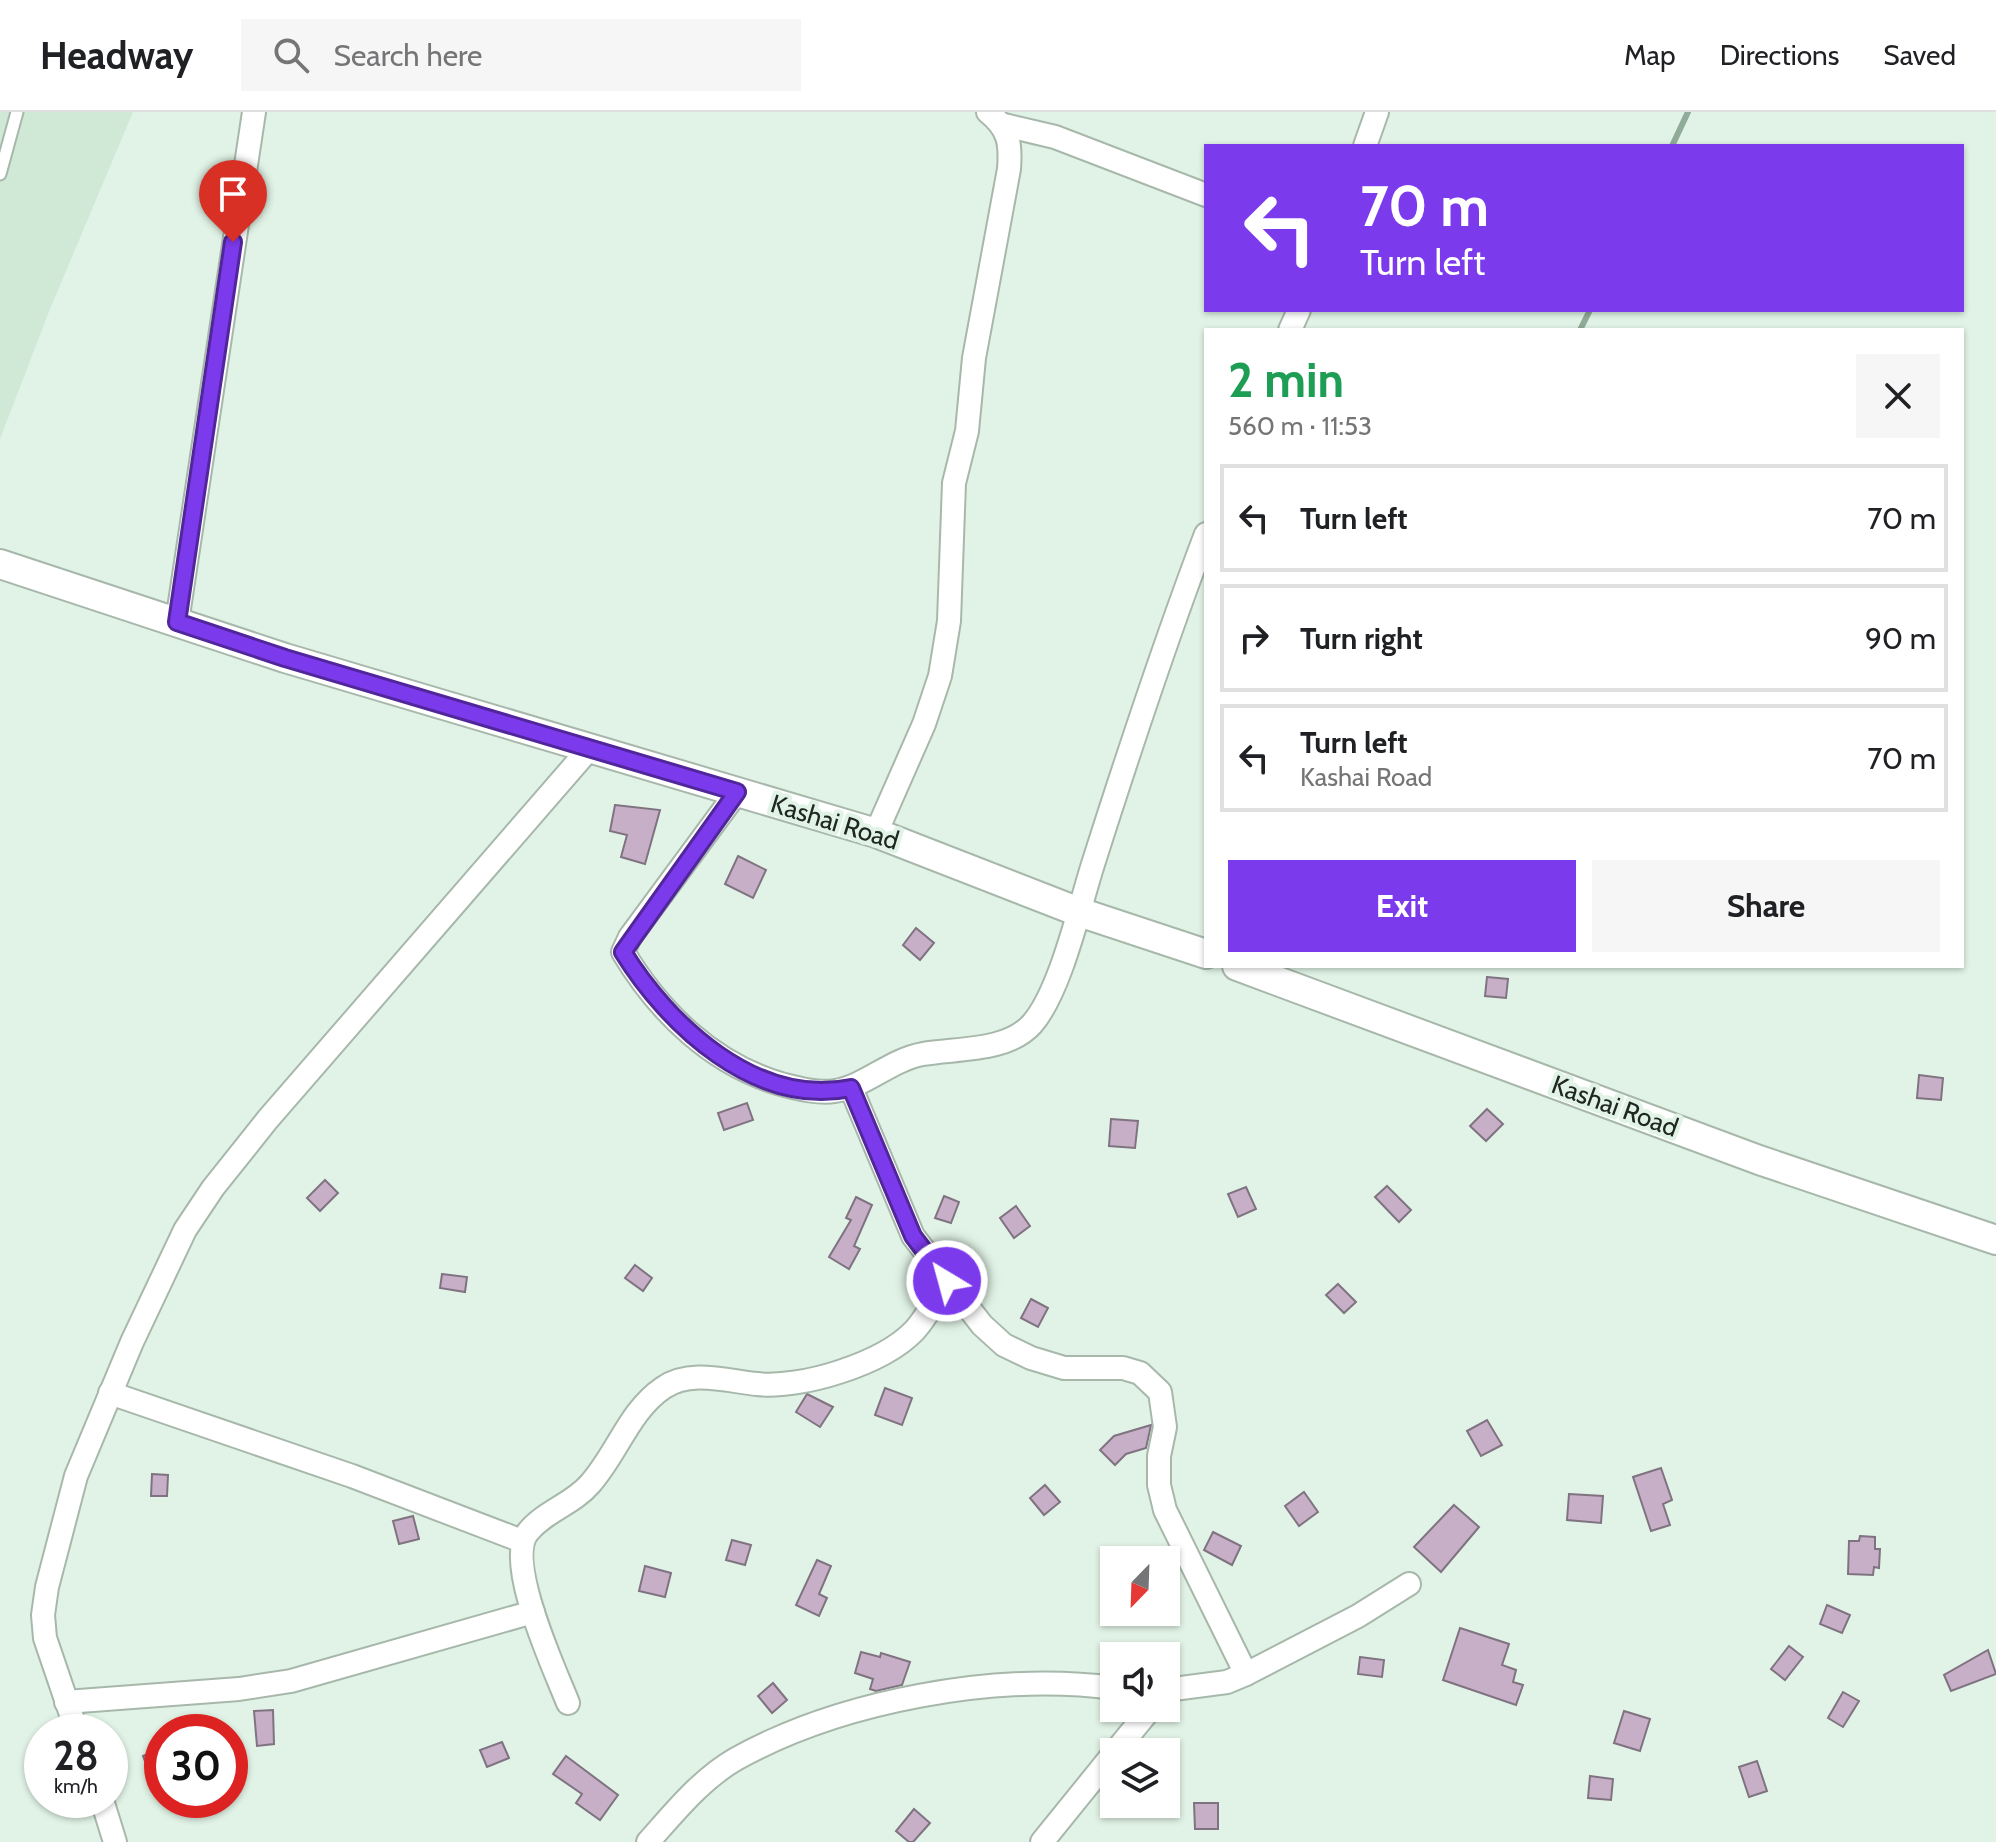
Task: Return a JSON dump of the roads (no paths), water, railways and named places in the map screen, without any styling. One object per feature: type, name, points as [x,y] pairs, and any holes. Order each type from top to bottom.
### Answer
[{"type":"street","points":[[177,622],[254,112]]},
{"type":"street","points":[[1366,144],[1377,112]]},
{"type":"street","points":[[996,119],[1031,121],[1204,194]]},
{"type":"street","points":[[876,833],[924,724],[940,676],[951,591],[954,483],[967,431],[974,358],[1009,169],[1011,146],[996,119]]},
{"type":"street","points":[[737,792],[623,952],[645,989],[682,1027],[728,1062],[751,1075],[794,1087],[831,1092],[851,1088],[907,1057],[995,1044],[1017,1035],[1032,1024],[1045,1004],[1079,912],[1163,649],[1204,539]]},
{"type":"street","name":"Kashai Road","points":[[0,564],[589,749],[876,833],[1079,912],[1204,953]]},
{"type":"street","points":[[70,1714],[49,1655],[43,1615],[76,1476],[110,1393],[185,1230],[213,1188],[357,1015],[589,749]]},
{"type":"street","name":"Kashai Road","points":[[1242,968],[1759,1160],[1996,1240]]},
{"type":"street","points":[[851,1088],[913,1236],[982,1325],[1004,1345],[1064,1368],[1110,1367],[1140,1373],[1160,1392],[1165,1427],[1159,1456],[1159,1485],[1165,1510],[1246,1674]]},
{"type":"street","points":[[568,1703],[533,1612],[521,1557],[522,1541],[544,1517],[592,1483],[640,1409],[664,1387],[702,1377],[783,1386],[813,1380],[898,1344],[915,1331],[947,1281]]},
{"type":"street","points":[[110,1393],[397,1492],[522,1541]]},
{"type":"street","points":[[1180,1688],[1227,1682],[1246,1674],[1358,1616],[1409,1584]]},
{"type":"street","points":[[66,1702],[239,1689],[291,1681],[533,1612]]},
{"type":"street","points":[[648,1842],[695,1791],[734,1760],[794,1732],[927,1695],[1030,1685],[1100,1688]]},
{"type":"street","points":[[1127,1738],[1140,1722]]},
{"type":"street","points":[[1042,1842],[1100,1771]]},
{"type":"street","points":[[108,1818],[115,1842]]},
{"type":"lane","points":[[0,174],[17,112]]},
{"type":"waterway","points":[[1673,144],[1688,112]]},
{"type":"waterway","points":[[1581,328],[1589,312]]}]
